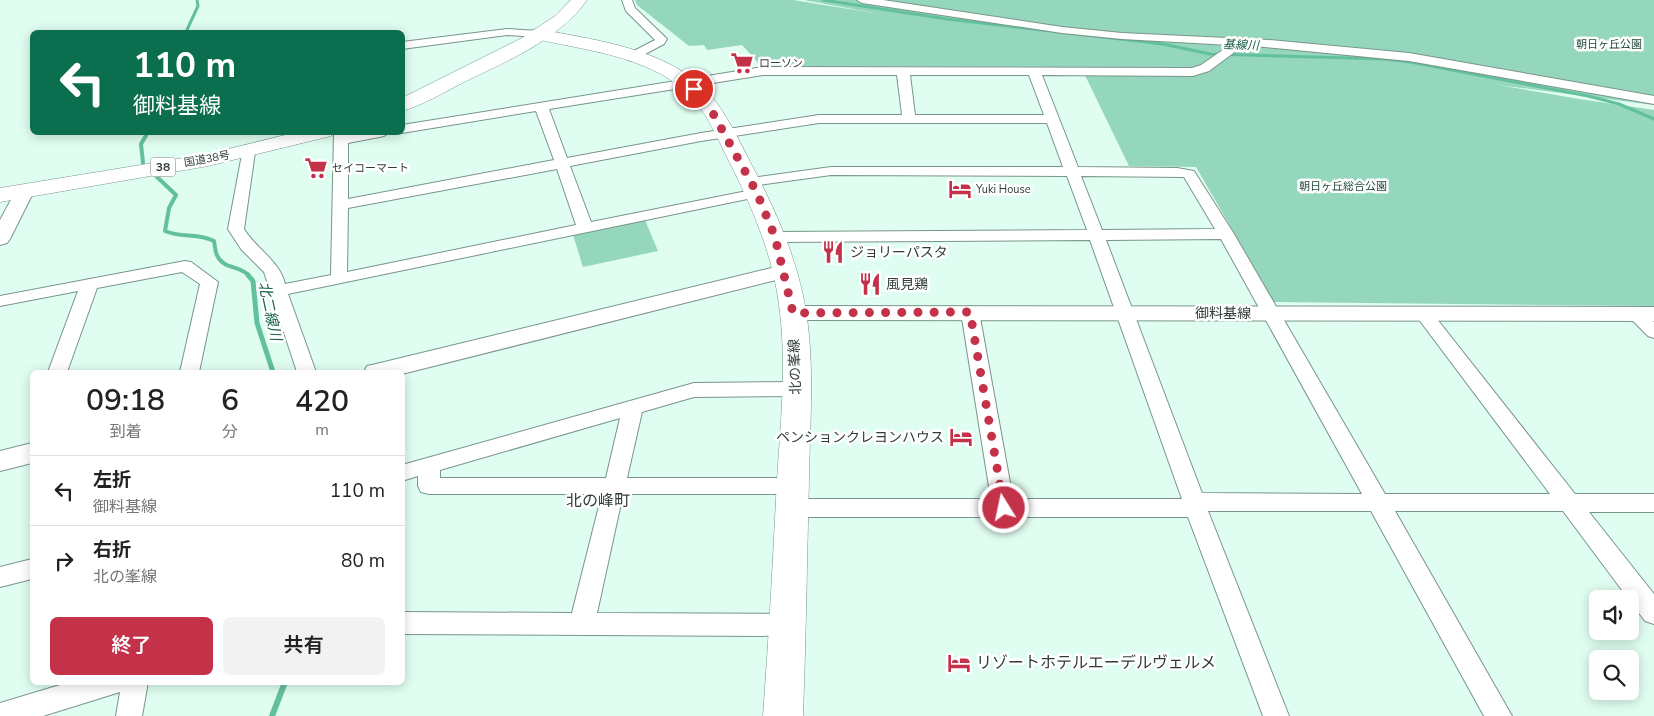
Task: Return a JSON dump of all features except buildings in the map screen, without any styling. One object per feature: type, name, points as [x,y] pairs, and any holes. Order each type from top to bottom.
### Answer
[{"type":"main road","points":[[405,104],[465,75],[538,34],[564,17],[579,0]]},
{"type":"main road","name":"北の峯線","points":[[538,34],[632,57],[662,68],[686,82],[710,108],[726,134],[754,187],[775,237],[793,313],[796,389],[783,716]]},
{"type":"main road","name":"国道38号","points":[[0,195],[335,135]]},
{"type":"street","points":[[627,0],[630,9],[661,39],[660,42],[632,57]]},
{"type":"street","points":[[862,0],[1071,31],[1153,39],[1242,41],[1410,57],[1654,100]]},
{"type":"street","points":[[405,46],[507,32],[538,34]]},
{"type":"street","points":[[405,129],[763,71],[1193,72],[1206,68],[1242,41]]},
{"type":"street","points":[[903,71],[909,118]]},
{"type":"street","points":[[1034,71],[1126,313],[1195,505],[1276,716]]},
{"type":"street","points":[[541,106],[585,228]]},
{"type":"street","points":[[340,205],[562,163],[819,119],[1051,119]]},
{"type":"street","points":[[335,135],[340,205],[339,278]]},
{"type":"street","points":[[248,152],[236,229],[244,242],[268,265],[277,278],[278,291],[305,370]]},
{"type":"street","points":[[278,291],[585,228],[754,187],[831,171],[1071,171],[1177,172],[1189,174],[1226,234],[1499,716]]},
{"type":"street","points":[[0,239],[24,191]]},
{"type":"street","points":[[775,237],[1226,234]]},
{"type":"street","points":[[0,301],[186,266],[209,282],[190,370]]},
{"type":"street","points":[[384,370],[784,271]]},
{"type":"street","points":[[59,370],[89,285]]},
{"type":"street","points":[[970,312],[1004,508]]},
{"type":"street","name":"御料基線","points":[[793,313],[1644,314]]},
{"type":"street","points":[[1423,313],[1654,613]]},
{"type":"street","points":[[1644,314],[1654,332]]},
{"type":"street","points":[[405,471],[694,390],[796,389]]},
{"type":"street","points":[[582,624],[633,407]]},
{"type":"street","points":[[0,461],[30,452]]},
{"type":"street","points":[[429,465],[429,486],[614,486],[1004,508],[1195,505],[1654,503]]},
{"type":"street","points":[[0,577],[30,570]]},
{"type":"street","points":[[405,623],[788,625]]},
{"type":"street","points":[[0,716],[104,685]]},
{"type":"street","points":[[129,716],[134,685]]},
{"type":"green space","name":"朝日ヶ丘総合公園","points":[[635,0],[793,0],[874,13],[804,0],[1654,0],[1654,105],[1498,85],[1654,110],[1654,306],[1274,302],[1196,167],[1129,166],[1081,67],[761,66],[742,45],[707,50],[704,45],[689,46],[637,5]]},
{"type":"green space","points":[[645,220],[658,251],[583,267],[573,235]]},
{"type":"waterway","name":"北二線川","points":[[187,30],[198,6],[197,0]]},
{"type":"waterway","name":"基線川","points":[[823,0],[947,19],[1163,44],[1210,54],[1384,59],[1410,62],[1588,96],[1619,104],[1654,119]]},
{"type":"waterway","name":"北二線川","points":[[143,163],[141,144],[146,135]]},
{"type":"waterway","name":"北二線川","points":[[156,176],[176,195],[169,208],[165,231],[202,237],[214,241],[216,254],[221,261],[224,264],[242,270],[248,275]]},
{"type":"waterway","name":"北二線川","points":[[248,275],[253,281],[257,323],[272,370]]},
{"type":"waterway","name":"北二線川","points":[[272,716],[284,685]]},
{"type":"place","name":"ローソン","points":[[742,63]]},
{"type":"place","name":"セイコーマート","points":[[316,168]]},
{"type":"place","name":"Yuki House","points":[[960,189]]},
{"type":"place","name":"ジョリーパスタ","points":[[833,252]]},
{"type":"place","name":"風見鶏","points":[[870,284]]},
{"type":"place","name":"ペンションクレヨンハウス","points":[[961,437]]},
{"type":"place","name":"リゾートホテルエーデルヴェルメ","points":[[959,663]]},
{"type":"district","name":"北の峰町","points":[[598,501]]},
{"type":"route","points":[[694,89],[702,96],[726,134],[757,193],[775,237],[793,313],[970,312],[1004,508]]},
{"type":"park label","name":"朝日ヶ丘公園","points":[[1609,44]]}]
